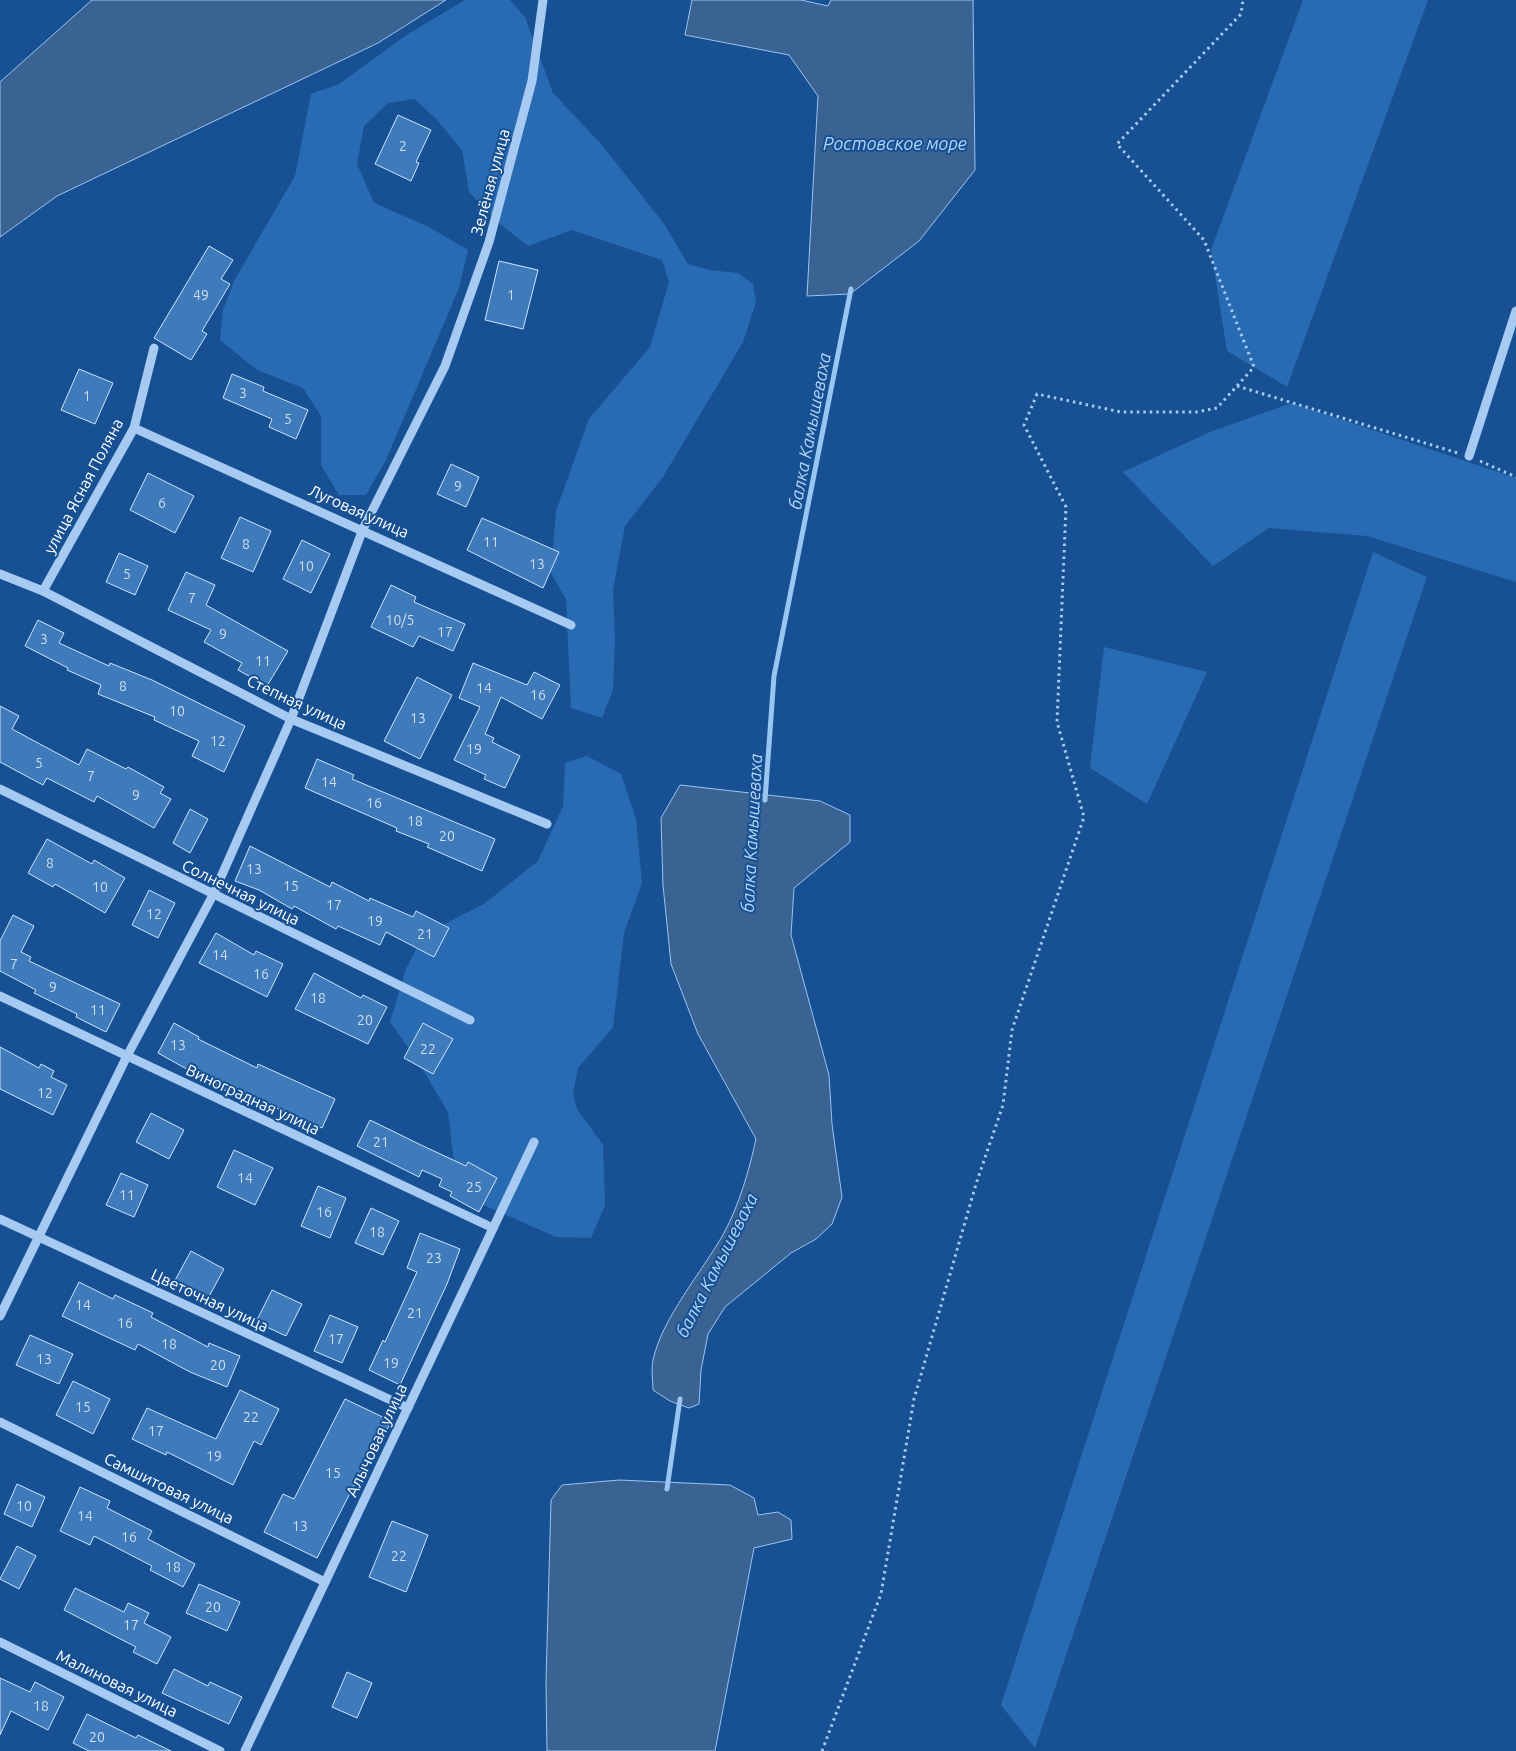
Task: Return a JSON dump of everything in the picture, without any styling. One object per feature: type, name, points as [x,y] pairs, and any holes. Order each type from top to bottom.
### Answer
[{"type":"street","name":"Зелёная улица","points":[[0,1316],[127,1056],[213,895],[291,719],[363,529],[445,366],[490,242],[532,81],[544,0]]},
{"type":"street","points":[[1469,456],[1516,311]]},
{"type":"street","name":"улица Ясная Поляна","points":[[43,591],[134,428],[154,348]]},
{"type":"street","name":"Луговая улица","points":[[134,428],[363,529],[571,625]]},
{"type":"street","points":[[0,574],[43,591]]},
{"type":"street","name":"Степная улица","points":[[43,591],[291,719],[547,824]]},
{"type":"street","name":"Солнечная улица","points":[[0,788],[213,895],[470,1020]]},
{"type":"street","name":"Виноградная улица","points":[[0,996],[493,1228]]},
{"type":"street","name":"Алычовая улица","points":[[245,1751],[534,1142]]},
{"type":"street","name":"Цветочная улица","points":[[0,1219],[408,1408]]},
{"type":"street","name":"Самшитовая улица","points":[[0,1422],[325,1582]]},
{"type":"street","name":"Малиновая улица","points":[[0,1642],[220,1751]]},
{"type":"path","points":[[822,1751],[881,1594],[914,1399],[976,1184],[1003,1106],[1012,1030],[1084,817],[1057,722],[1066,507],[1024,425],[1037,394],[1121,412],[1197,412],[1218,408],[1254,367],[1204,240],[1117,144],[1241,14],[1243,0]]},
{"type":"path","points":[[1237,386],[1469,456],[1516,477]]},
{"type":"shaded area","points":[[465,0],[510,0],[525,17],[553,93],[602,145],[664,224],[688,264],[709,270],[738,273],[753,284],[756,302],[743,342],[663,477],[625,526],[613,590],[615,639],[613,690],[602,718],[571,708],[566,599],[551,573],[556,511],[589,419],[650,347],[669,282],[662,260],[572,230],[528,246],[495,220],[469,192],[462,150],[438,121],[415,99],[388,103],[364,126],[357,164],[374,203],[429,227],[468,250],[459,288],[386,460],[366,495],[339,495],[321,465],[321,416],[303,388],[257,370],[220,340],[223,310],[234,281],[295,176],[311,94],[339,84],[408,34]]},
{"type":"shaded area","points":[[1303,0],[1428,0],[1287,387],[1227,351],[1211,250]]},
{"type":"shaded area","points":[[1292,403],[1516,478],[1516,582],[1367,536],[1269,528],[1213,566],[1123,472],[1210,432]]},
{"type":"shaded area","points":[[1373,552],[1427,577],[1035,1748],[1001,1705]]},
{"type":"shaded area","points":[[1104,647],[1207,672],[1147,804],[1090,768]]},
{"type":"shaded area","points":[[587,756],[621,774],[636,819],[642,883],[624,933],[613,1027],[578,1068],[573,1094],[577,1109],[603,1145],[605,1205],[591,1238],[556,1237],[472,1200],[455,1170],[448,1112],[419,1063],[390,1022],[406,969],[423,935],[484,904],[538,861],[563,806],[565,763]]},
{"type":"water","points":[[92,0],[446,0],[378,43],[57,196],[0,237],[0,82]]},
{"type":"water","name":"Ростовское море","points":[[692,0],[801,0],[828,6],[831,0],[973,0],[975,170],[919,241],[850,294],[807,296],[818,96],[789,55],[685,35]]},
{"type":"water","points":[[680,785],[820,801],[850,815],[850,842],[794,888],[791,935],[829,1075],[832,1124],[842,1197],[832,1224],[816,1239],[791,1253],[725,1307],[708,1334],[701,1370],[699,1404],[689,1408],[670,1401],[653,1390],[653,1360],[665,1328],[724,1233],[743,1187],[756,1139],[698,1034],[671,964],[663,885],[661,818]]},
{"type":"water","points":[[619,1480],[730,1485],[754,1498],[758,1515],[778,1512],[791,1520],[792,1539],[754,1548],[715,1751],[547,1751],[546,1682],[551,1500],[562,1485]]},
{"type":"building","points":[[398,115],[431,130],[416,162],[419,163],[411,181],[375,164]]},
{"type":"building","points":[[209,246],[233,260],[221,279],[230,284],[202,331],[207,334],[191,360],[154,338]]},
{"type":"building","points":[[499,261],[538,270],[523,329],[485,320]]},
{"type":"building","points":[[79,369],[113,383],[95,424],[61,410]]},
{"type":"building","points":[[232,374],[264,387],[263,391],[308,410],[296,439],[269,427],[272,419],[223,398]]},
{"type":"building","points":[[451,464],[479,477],[466,507],[437,494]]},
{"type":"building","points":[[148,473],[194,496],[175,533],[130,510]]},
{"type":"building","points":[[240,517],[271,531],[253,572],[221,558]]},
{"type":"building","points":[[482,518],[559,552],[543,588],[467,550]]},
{"type":"building","points":[[302,540],[330,554],[311,593],[283,579]]},
{"type":"building","points":[[119,553],[148,566],[135,595],[106,582]]},
{"type":"building","points":[[186,572],[215,585],[206,605],[288,651],[267,686],[238,670],[242,663],[204,642],[211,630],[168,610]]},
{"type":"building","points":[[391,585],[416,597],[414,602],[465,624],[453,651],[419,636],[413,647],[371,627]]},
{"type":"building","points":[[38,620],[64,633],[59,643],[109,666],[110,663],[152,680],[245,726],[224,772],[192,756],[199,741],[154,720],[155,717],[98,694],[101,685],[67,670],[68,668],[25,646]]},
{"type":"building","points":[[473,663],[527,685],[534,672],[560,685],[542,719],[501,697],[485,734],[494,738],[492,742],[520,756],[505,788],[484,779],[486,775],[454,760],[480,707],[459,698]]},
{"type":"building","points":[[417,677],[452,695],[420,759],[384,741]]},
{"type":"building","points":[[0,706],[19,716],[12,729],[79,765],[87,749],[126,769],[128,767],[164,787],[160,793],[171,799],[154,828],[97,796],[94,802],[47,778],[43,785],[0,762]]},
{"type":"building","points":[[317,759],[354,775],[352,779],[495,839],[482,871],[427,847],[429,844],[396,831],[397,828],[305,788]]},
{"type":"building","points":[[190,809],[208,819],[190,853],[173,843]]},
{"type":"building","points":[[47,839],[92,864],[94,860],[125,878],[105,913],[55,884],[53,887],[28,873]]},
{"type":"building","points":[[250,846],[330,887],[332,882],[369,901],[370,898],[413,917],[416,911],[449,928],[434,957],[386,932],[380,945],[338,926],[336,929],[294,906],[292,909],[259,890],[235,881]]},
{"type":"building","points":[[149,890],[175,903],[158,938],[132,925]]},
{"type":"building","points":[[13,915],[34,926],[21,952],[31,957],[29,961],[120,1004],[106,1032],[76,1017],[77,1014],[34,993],[36,990],[0,971],[0,941]]},
{"type":"building","points":[[216,933],[254,955],[256,951],[283,964],[267,997],[199,963]]},
{"type":"building","points":[[314,973],[361,998],[363,995],[387,1007],[368,1044],[295,1009]]},
{"type":"building","points":[[174,1023],[199,1037],[198,1039],[257,1068],[258,1064],[335,1099],[322,1128],[228,1087],[226,1091],[158,1053]]},
{"type":"building","points":[[423,1023],[453,1039],[433,1074],[404,1058]]},
{"type":"building","points":[[0,1047],[39,1068],[41,1064],[54,1071],[51,1077],[67,1085],[53,1115],[0,1089]]},
{"type":"building","points":[[151,1113],[184,1130],[169,1159],[136,1142]]},
{"type":"building","points":[[370,1120],[466,1166],[468,1162],[497,1178],[479,1212],[450,1196],[452,1192],[439,1186],[442,1179],[422,1170],[419,1177],[357,1146]]},
{"type":"building","points":[[234,1150],[273,1168],[255,1205],[217,1187]]},
{"type":"building","points":[[121,1173],[148,1185],[134,1217],[106,1205]]},
{"type":"building","points":[[318,1186],[346,1198],[330,1238],[301,1226]]},
{"type":"building","points":[[371,1208],[399,1221],[383,1255],[355,1243]]},
{"type":"building","points":[[420,1233],[460,1249],[447,1284],[400,1385],[369,1370],[383,1340],[385,1342],[417,1272],[407,1268]]},
{"type":"building","points":[[191,1251],[224,1269],[206,1302],[173,1284]]},
{"type":"building","points":[[79,1282],[113,1299],[115,1295],[153,1313],[151,1317],[208,1347],[209,1343],[240,1356],[227,1387],[190,1372],[138,1344],[135,1350],[62,1316]]},
{"type":"building","points":[[272,1290],[302,1304],[286,1336],[256,1322]]},
{"type":"building","points":[[330,1315],[358,1327],[342,1363],[314,1351]]},
{"type":"building","points":[[30,1335],[73,1354],[59,1384],[16,1365]]},
{"type":"building","points":[[73,1381],[110,1399],[93,1434],[56,1415]]},
{"type":"building","points":[[240,1390],[279,1409],[261,1445],[254,1441],[233,1485],[167,1452],[166,1455],[132,1439],[147,1408],[216,1439]]},
{"type":"building","points":[[345,1399],[391,1421],[377,1452],[372,1450],[317,1558],[264,1532],[283,1494],[294,1499]]},
{"type":"building","points":[[17,1484],[45,1497],[32,1527],[4,1514]]},
{"type":"building","points":[[80,1487],[110,1501],[107,1508],[152,1531],[148,1539],[195,1564],[183,1587],[150,1570],[152,1566],[94,1536],[90,1545],[60,1531]]},
{"type":"building","points":[[392,1521],[428,1535],[406,1592],[369,1577]]},
{"type":"building","points":[[17,1546],[36,1556],[19,1589],[0,1579]]},
{"type":"building","points":[[199,1584],[240,1602],[227,1631],[186,1613]]},
{"type":"building","points":[[75,1588],[124,1612],[128,1603],[149,1613],[144,1623],[171,1637],[157,1664],[133,1652],[136,1647],[64,1610]]},
{"type":"building","points":[[174,1669],[208,1686],[210,1682],[242,1697],[229,1724],[162,1693]]},
{"type":"building","points":[[347,1672],[372,1683],[357,1718],[332,1707]]},
{"type":"building","points":[[0,1678],[30,1692],[35,1682],[64,1697],[48,1730],[11,1711],[0,1735]]},
{"type":"building","points":[[87,1714],[136,1738],[138,1735],[171,1751],[89,1751],[73,1743]]},
{"type":"waterway","name":"балка Камышеваха","points":[[765,800],[774,676],[851,289]]},
{"type":"waterway","name":"балка Камышеваха","points":[[667,1489],[680,1399]]}]
